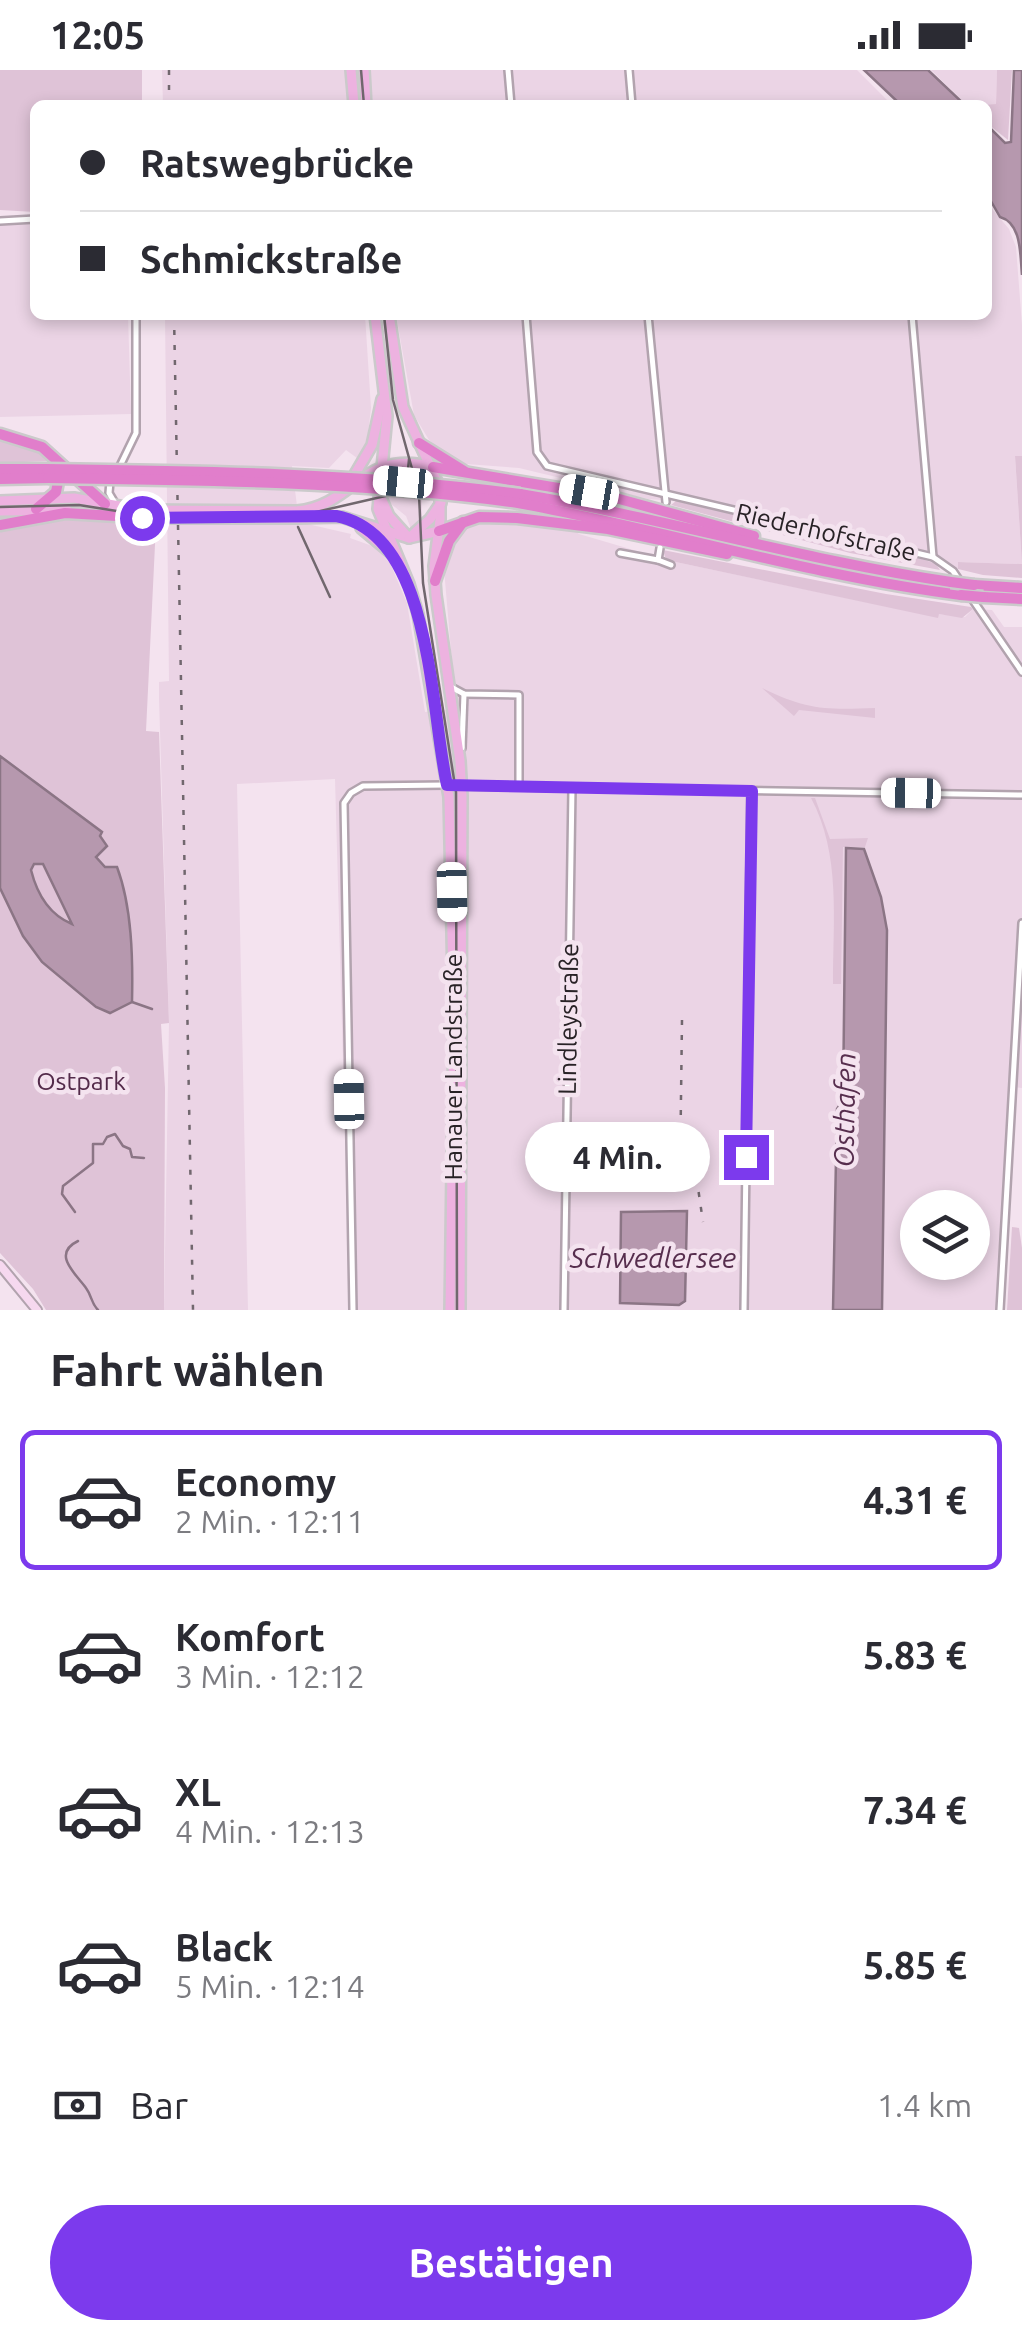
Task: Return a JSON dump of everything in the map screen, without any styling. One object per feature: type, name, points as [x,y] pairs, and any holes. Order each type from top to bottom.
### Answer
[{"type":"highway","points":[[0,434],[34,443],[105,504]]},
{"type":"highway","points":[[419,443],[462,470],[499,478]]},
{"type":"highway","points":[[36,509],[51,498],[60,478],[54,458]]},
{"type":"highway","points":[[432,467],[630,501],[817,556]]},
{"type":"highway","points":[[0,469],[377,488],[595,507],[952,582],[1022,588]]},
{"type":"highway","points":[[0,478],[48,473]]},
{"type":"highway","points":[[87,490],[109,482]]},
{"type":"highway","points":[[519,499],[889,584],[1022,599]]},
{"type":"highway","points":[[0,525],[66,514],[140,515]]},
{"type":"highway","points":[[439,531],[463,521],[499,517],[570,523],[722,554],[765,557]]},
{"type":"highway","points":[[435,581],[449,541],[463,521]]},
{"type":"main road","points":[[351,70],[354,100]]},
{"type":"main road","points":[[364,70],[366,100]]},
{"type":"main road","points":[[376,320],[387,426],[381,466]]},
{"type":"main road","points":[[390,320],[403,408],[432,467],[442,499],[434,515],[409,538]]},
{"type":"main road","points":[[335,498],[372,445],[383,386]]},
{"type":"main road","points":[[297,514],[335,498],[381,466],[415,463],[432,467]]},
{"type":"main road","points":[[409,538],[389,516],[378,488],[398,468],[415,463]]},
{"type":"main road","points":[[415,463],[442,499]]},
{"type":"main road","name":"Hanauer Landstraße","points":[[381,466],[378,509],[418,614],[447,785],[454,952],[450,1310]]},
{"type":"main road","points":[[0,501],[51,498],[105,504],[140,515]]},
{"type":"main road","name":"Hanauer Landstraße","points":[[442,499],[435,581],[462,786],[460,1310]]},
{"type":"main road","points":[[0,511],[297,514],[346,518],[409,538],[439,531]]},
{"type":"main road","points":[[346,518],[378,540],[400,563]]},
{"type":"main road","points":[[447,785],[462,786]]},
{"type":"street","points":[[508,70],[511,100]]},
{"type":"street","points":[[629,70],[632,100]]},
{"type":"street","points":[[0,220],[30,220]]},
{"type":"street","points":[[120,508],[110,496],[109,482],[136,433],[136,320]]},
{"type":"street","name":"Riederhofstraße","points":[[526,320],[537,452],[542,463],[665,498],[934,557],[912,320]]},
{"type":"street","points":[[648,320],[665,498]]},
{"type":"street","points":[[658,560],[660,548]]},
{"type":"street","points":[[620,554],[670,564]]},
{"type":"street","points":[[934,557],[954,571],[1022,672]]},
{"type":"street","points":[[449,686],[464,694],[519,695],[519,787]]},
{"type":"street","points":[[460,761],[464,694]]},
{"type":"street","points":[[354,1310],[343,811],[348,795],[363,786],[447,785]]},
{"type":"street","points":[[462,786],[1022,795]]},
{"type":"street","name":"Lindleystraße","points":[[564,1310],[572,788]]},
{"type":"street","points":[[744,1310],[752,791]]},
{"type":"street","points":[[1000,1310],[1022,923]]},
{"type":"street","points":[[0,1265],[37,1310]]},
{"type":"shaded area","points":[[162,70],[345,70],[348,100],[163,100]]},
{"type":"shaded area","points":[[370,70],[857,70],[887,100],[373,100]]},
{"type":"shaded area","points":[[931,70],[997,70],[996,105],[992,105],[992,100],[962,100]]},
{"type":"shaded area","points":[[992,209],[1009,229],[1016,247],[1022,325],[1022,456],[1015,457],[1022,564],[958,562],[958,569],[939,567],[916,557],[676,501],[648,499],[519,468],[466,464],[429,440],[414,415],[397,320],[992,320]]},
{"type":"shaded area","points":[[30,223],[30,320],[128,320],[131,414],[0,417],[0,224]]},
{"type":"shaded area","name":"Osthafen","points":[[165,320],[365,320],[371,408],[367,442],[357,458],[346,450],[329,468],[292,466],[299,522],[351,534],[350,538],[375,547],[390,563],[407,603],[425,712],[456,709],[444,569],[449,549],[464,527],[480,521],[571,527],[579,534],[671,561],[937,617],[965,617],[973,609],[992,610],[1004,627],[1022,627],[1022,1088],[1013,1087],[1000,1310],[350,1310],[335,779],[237,784],[248,1310],[164,1310],[169,1023],[159,682],[169,681]]},
{"type":"shaded area","points":[[405,469],[422,476],[430,501],[422,500],[422,522],[411,529],[406,516],[385,499],[395,474]]},
{"type":"green space","points":[[0,70],[142,70],[142,100],[30,100],[30,212],[0,210]]},
{"type":"green space","points":[[997,70],[1012,70],[1008,140],[992,127],[992,104],[996,104]]},
{"type":"green space","points":[[0,439],[35,450],[49,461],[0,463]]},
{"type":"green space","points":[[1015,456],[1022,456],[1022,564]]},
{"type":"green space","points":[[676,501],[916,557],[936,564],[940,570],[850,553],[671,505]]},
{"type":"green space","name":"Ostpark","points":[[85,517],[131,525],[156,524],[146,731],[159,732],[169,1023],[161,1024],[165,1088],[164,1310],[46,1310],[33,1289],[0,1253],[0,532]]},
{"type":"green space","points":[[663,550],[973,609],[962,618],[939,614],[938,618],[671,561]]},
{"type":"green space","points":[[958,562],[1022,564],[1022,578],[958,569]]},
{"type":"green space","points":[[762,688],[817,707],[875,708],[875,718],[799,710],[794,716]]},
{"type":"green space","points":[[811,798],[815,798],[830,839],[868,838],[865,847],[843,847],[841,984],[833,984],[831,865],[821,819]]},
{"type":"green space","points":[[1012,1227],[1019,1228],[1022,1248],[1022,1310],[1007,1310]]},
{"type":"water","points":[[864,70],[928,70],[960,100],[896,100]]},
{"type":"water","points":[[1014,70],[1022,70],[1022,275],[1016,233],[992,203],[992,130],[1005,143],[1011,142]]},
{"type":"water","points":[[0,756],[102,832],[100,836],[107,846],[96,857],[105,867],[117,867],[129,916],[132,1002],[110,1013],[96,1007],[42,962],[23,936],[0,888]],"holes":[[[34,864],[43,864],[72,924],[51,909],[37,887],[31,870]]]},
{"type":"water","name":"Osthafen","points":[[846,848],[864,849],[881,897],[887,930],[882,1310],[833,1310],[837,1109],[843,1100]]},
{"type":"water","name":"Schwedlersee","points":[[687,1211],[685,1301],[679,1305],[620,1303],[621,1212]]},
{"type":"waterway","points":[[132,1002],[152,1009]]},
{"type":"waterway","points":[[75,1212],[62,1194],[63,1186],[93,1163],[93,1144],[103,1144],[115,1134],[130,1149],[132,1157],[144,1158]]},
{"type":"waterway","points":[[78,1241],[70,1246],[66,1258],[98,1310]]},
{"type":"tram line","points":[[361,70],[364,100]]},
{"type":"tram line","points":[[385,320],[393,400],[419,494],[423,583],[456,792],[457,1310]]},
{"type":"tram line","points":[[0,507],[79,505],[142,515],[303,515],[394,494],[407,480],[409,459]]},
{"type":"tram line","points":[[298,527],[330,597]]},
{"type":"railway","points":[[169,70],[169,100]]},
{"type":"railway","points":[[174,320],[193,1310]]},
{"type":"railway","points":[[680,1175],[682,1020]]},
{"type":"railway","points":[[686,1149],[697,1181],[703,1222]]},
{"type":"route","points":[[142,518],[336,516],[346,518],[378,540],[400,563],[418,614],[447,785],[752,791],[746,1157]]}]
